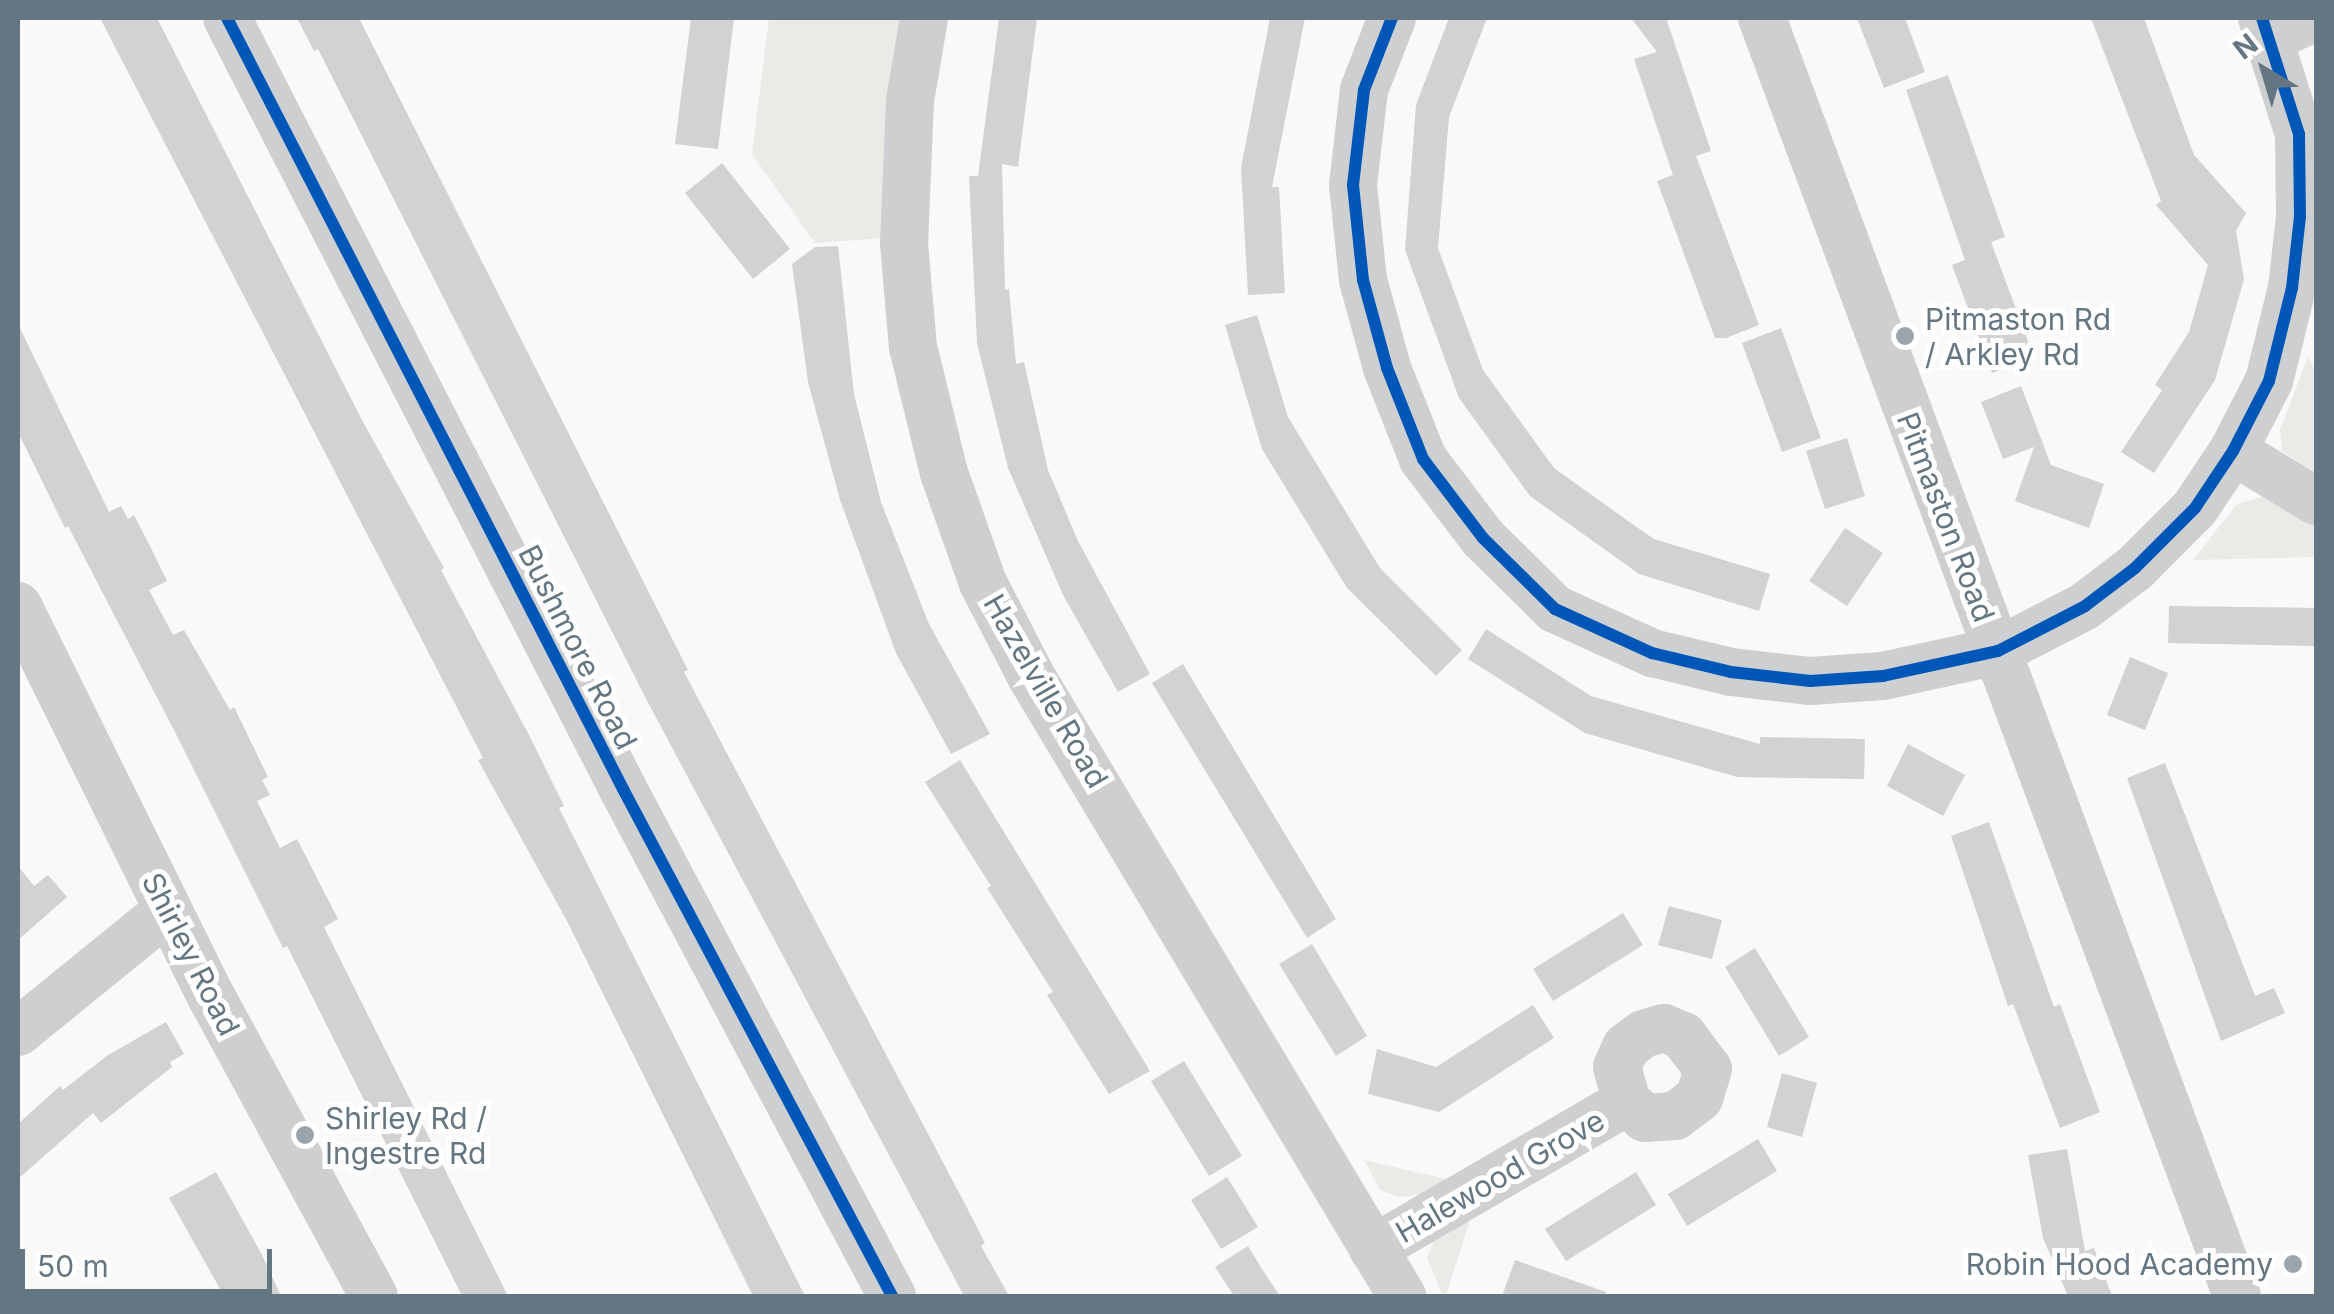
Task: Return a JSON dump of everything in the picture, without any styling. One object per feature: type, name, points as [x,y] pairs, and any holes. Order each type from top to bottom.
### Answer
[{"type":"street","name":"Bushmore Road","points":[[227,18],[623,789],[892,1296]]},
{"type":"street","name":"Hazelville Road","points":[[924,18],[910,101],[904,242],[913,347],[944,473],[977,564],[1031,676],[1402,1296]]},
{"type":"street","points":[[1392,18],[1364,90],[1352,186],[1363,280],[1388,368],[1423,458],[1483,538],[1555,608],[1652,653],[1731,672],[1810,680],[1884,676],[1998,650],[2079,610],[2135,568],[2195,508],[2233,451],[2269,381],[2292,288],[2300,217],[2299,134],[2267,27],[2314,18]]},
{"type":"street","name":"Pitmaston Road","points":[[1762,18],[2238,1296]]},
{"type":"street","points":[[2233,451],[2316,501]]},
{"type":"street","name":"Shirley Road","points":[[18,606],[168,910],[374,1296]]},
{"type":"street","points":[[18,1032],[168,910]]},
{"type":"street","name":"Halewood Grove","points":[[1374,1249],[1627,1102]]},
{"type":"shaded area","points":[[769,18],[910,18],[885,238],[815,243],[752,154]]},
{"type":"shaded area","points":[[2308,356],[2316,373],[2316,473],[2282,451],[2280,430]]},
{"type":"shaded area","points":[[2273,494],[2316,522],[2316,557],[2193,560],[2237,504]]},
{"type":"shaded area","points":[[1364,1160],[1450,1180],[1428,1193],[1400,1197],[1380,1190]]},
{"type":"shaded area","points":[[1472,1213],[1443,1296],[1427,1258],[1435,1239]]},
{"type":"building","points":[[100,18],[157,18],[362,420],[444,568],[441,570],[529,735],[564,806],[559,808],[805,1296],[753,1296],[567,921],[478,760],[483,758]]},
{"type":"building","points":[[297,18],[359,18],[688,670],[684,672],[965,1204],[985,1243],[981,1246],[1009,1296],[964,1296],[643,693],[318,49],[314,51]]},
{"type":"building","points":[[691,18],[734,18],[718,149],[675,144]]},
{"type":"building","points":[[999,18],[1037,18],[1018,167],[1002,164],[1005,290],[1009,289],[1016,364],[1024,362],[1048,470],[1078,541],[1150,674],[1118,692],[1063,595],[1008,468],[977,343],[969,176],[978,176]]},
{"type":"building","points":[[1270,18],[1305,18],[1272,187],[1279,187],[1285,293],[1248,295],[1241,168]]},
{"type":"building","points":[[1449,18],[1487,18],[1449,117],[1438,248],[1483,370],[1554,468],[1628,521],[1654,539],[1770,574],[1759,611],[1639,574],[1530,496],[1459,398],[1405,250],[1416,105]]},
{"type":"building","points":[[1631,18],[1666,18],[1711,151],[1696,156],[1759,325],[1726,338],[1715,338],[1657,181],[1673,175],[1634,59],[1657,52]]},
{"type":"building","points":[[1857,18],[1905,18],[1925,72],[1884,88]]},
{"type":"building","points":[[2091,18],[2144,18],[2194,155],[2246,213],[2236,231],[2244,279],[2215,380],[2154,473],[2121,452],[2162,390],[2155,385],[2189,332],[2208,265],[2156,205],[2161,201]]},
{"type":"building","points":[[1948,75],[2005,237],[1991,242],[2034,357],[1992,373],[1952,265],[1965,260],[1906,90]]},
{"type":"building","points":[[722,163],[790,249],[753,279],[685,193]]},
{"type":"building","points":[[838,246],[854,394],[881,502],[929,624],[990,734],[951,754],[896,653],[840,500],[808,382],[792,264],[815,247]]},
{"type":"building","points":[[1257,315],[1288,417],[1380,568],[1462,650],[1436,676],[1347,588],[1262,449],[1225,325]]},
{"type":"building","points":[[18,324],[109,512],[121,506],[128,519],[134,515],[153,552],[167,581],[149,590],[173,635],[184,630],[230,710],[234,707],[268,777],[262,780],[270,795],[257,801],[280,848],[297,839],[338,919],[324,927],[508,1296],[462,1296],[287,946],[283,948],[68,526],[65,528],[18,432]]},
{"type":"building","points":[[1781,328],[1821,438],[1782,452],[1742,343]]},
{"type":"building","points":[[2021,386],[2051,465],[2104,484],[2089,528],[2015,501],[2034,447],[2003,459],[1981,402]]},
{"type":"building","points":[[1847,438],[1865,496],[1825,509],[1806,451]]},
{"type":"building","points":[[1845,528],[1883,553],[1847,606],[1809,581]]},
{"type":"building","points":[[2169,606],[2316,608],[2316,646],[2168,643]]},
{"type":"building","points":[[1486,629],[1591,696],[1760,744],[1760,737],[1865,739],[1864,779],[1737,777],[1585,733],[1468,659]]},
{"type":"building","points":[[2130,657],[2168,673],[2145,730],[2107,715]]},
{"type":"building","points":[[1183,664],[1336,919],[1307,938],[1152,683]]},
{"type":"building","points":[[1908,744],[1965,775],[1943,816],[1887,786]]},
{"type":"building","points":[[960,760],[1150,1071],[1109,1094],[1047,995],[1053,992],[987,888],[991,886],[925,782]]},
{"type":"building","points":[[2165,763],[2255,996],[2274,988],[2285,1013],[2221,1041],[2127,778]]},
{"type":"building","points":[[1989,822],[2054,1007],[2060,1004],[2100,1112],[2060,1128],[2013,1004],[2008,1006],[1951,836]]},
{"type":"building","points":[[18,866],[34,886],[48,875],[67,897],[18,940]]},
{"type":"building","points":[[1669,906],[1722,920],[1712,959],[1658,945]]},
{"type":"building","points":[[1623,913],[1643,945],[1553,1001],[1533,969]]},
{"type":"building","points":[[1312,944],[1367,1036],[1336,1056],[1279,964]]},
{"type":"building","points":[[1755,948],[1809,1037],[1779,1056],[1725,967]]},
{"type":"building","points":[[1533,1005],[1554,1038],[1439,1112],[1368,1094],[1377,1049],[1436,1067]]},
{"type":"building","points":[[166,1022],[184,1054],[170,1062],[172,1067],[101,1123],[93,1113],[18,1179],[18,1124],[60,1086],[63,1090],[108,1055]]},
{"type":"building","points":[[1184,1061],[1242,1156],[1209,1176],[1151,1081]]},
{"type":"building","points":[[1782,1073],[1817,1083],[1802,1137],[1767,1127]]},
{"type":"building","points":[[1758,1139],[1777,1171],[1687,1226],[1668,1194]]},
{"type":"building","points":[[2067,1149],[2085,1251],[2094,1248],[2112,1296],[2068,1296],[2043,1238],[2028,1155]]},
{"type":"building","points":[[216,1172],[281,1296],[224,1296],[169,1198]]},
{"type":"building","points":[[1636,1172],[1656,1205],[1566,1261],[1545,1229]]},
{"type":"building","points":[[1227,1177],[1258,1227],[1221,1249],[1191,1200]]},
{"type":"building","points":[[1248,1246],[1280,1296],[1234,1296],[1215,1267]]},
{"type":"building","points":[[1515,1260],[1606,1292],[1605,1296],[1502,1296]]},
{"type":"cycle path","points":[[227,18],[623,789],[892,1296]]},
{"type":"cycle path","points":[[1392,18],[1364,90],[1353,185],[1363,280],[1387,368],[1423,459],[1483,538],[1555,609],[1652,653],[1731,672],[1810,681],[1883,676],[1998,651],[2085,606],[2135,568],[2195,508],[2233,451],[2269,381],[2292,288],[2300,217],[2299,134],[2262,18]]},
{"type":"place","name":"Pitmaston Rd / Arkley Rd","points":[[1905,336]]},
{"type":"place","name":"Shirley Rd / Ingestre Rd","points":[[305,1135]]},
{"type":"place","name":"Robin Hood Academy","points":[[2293,1264]]}]
